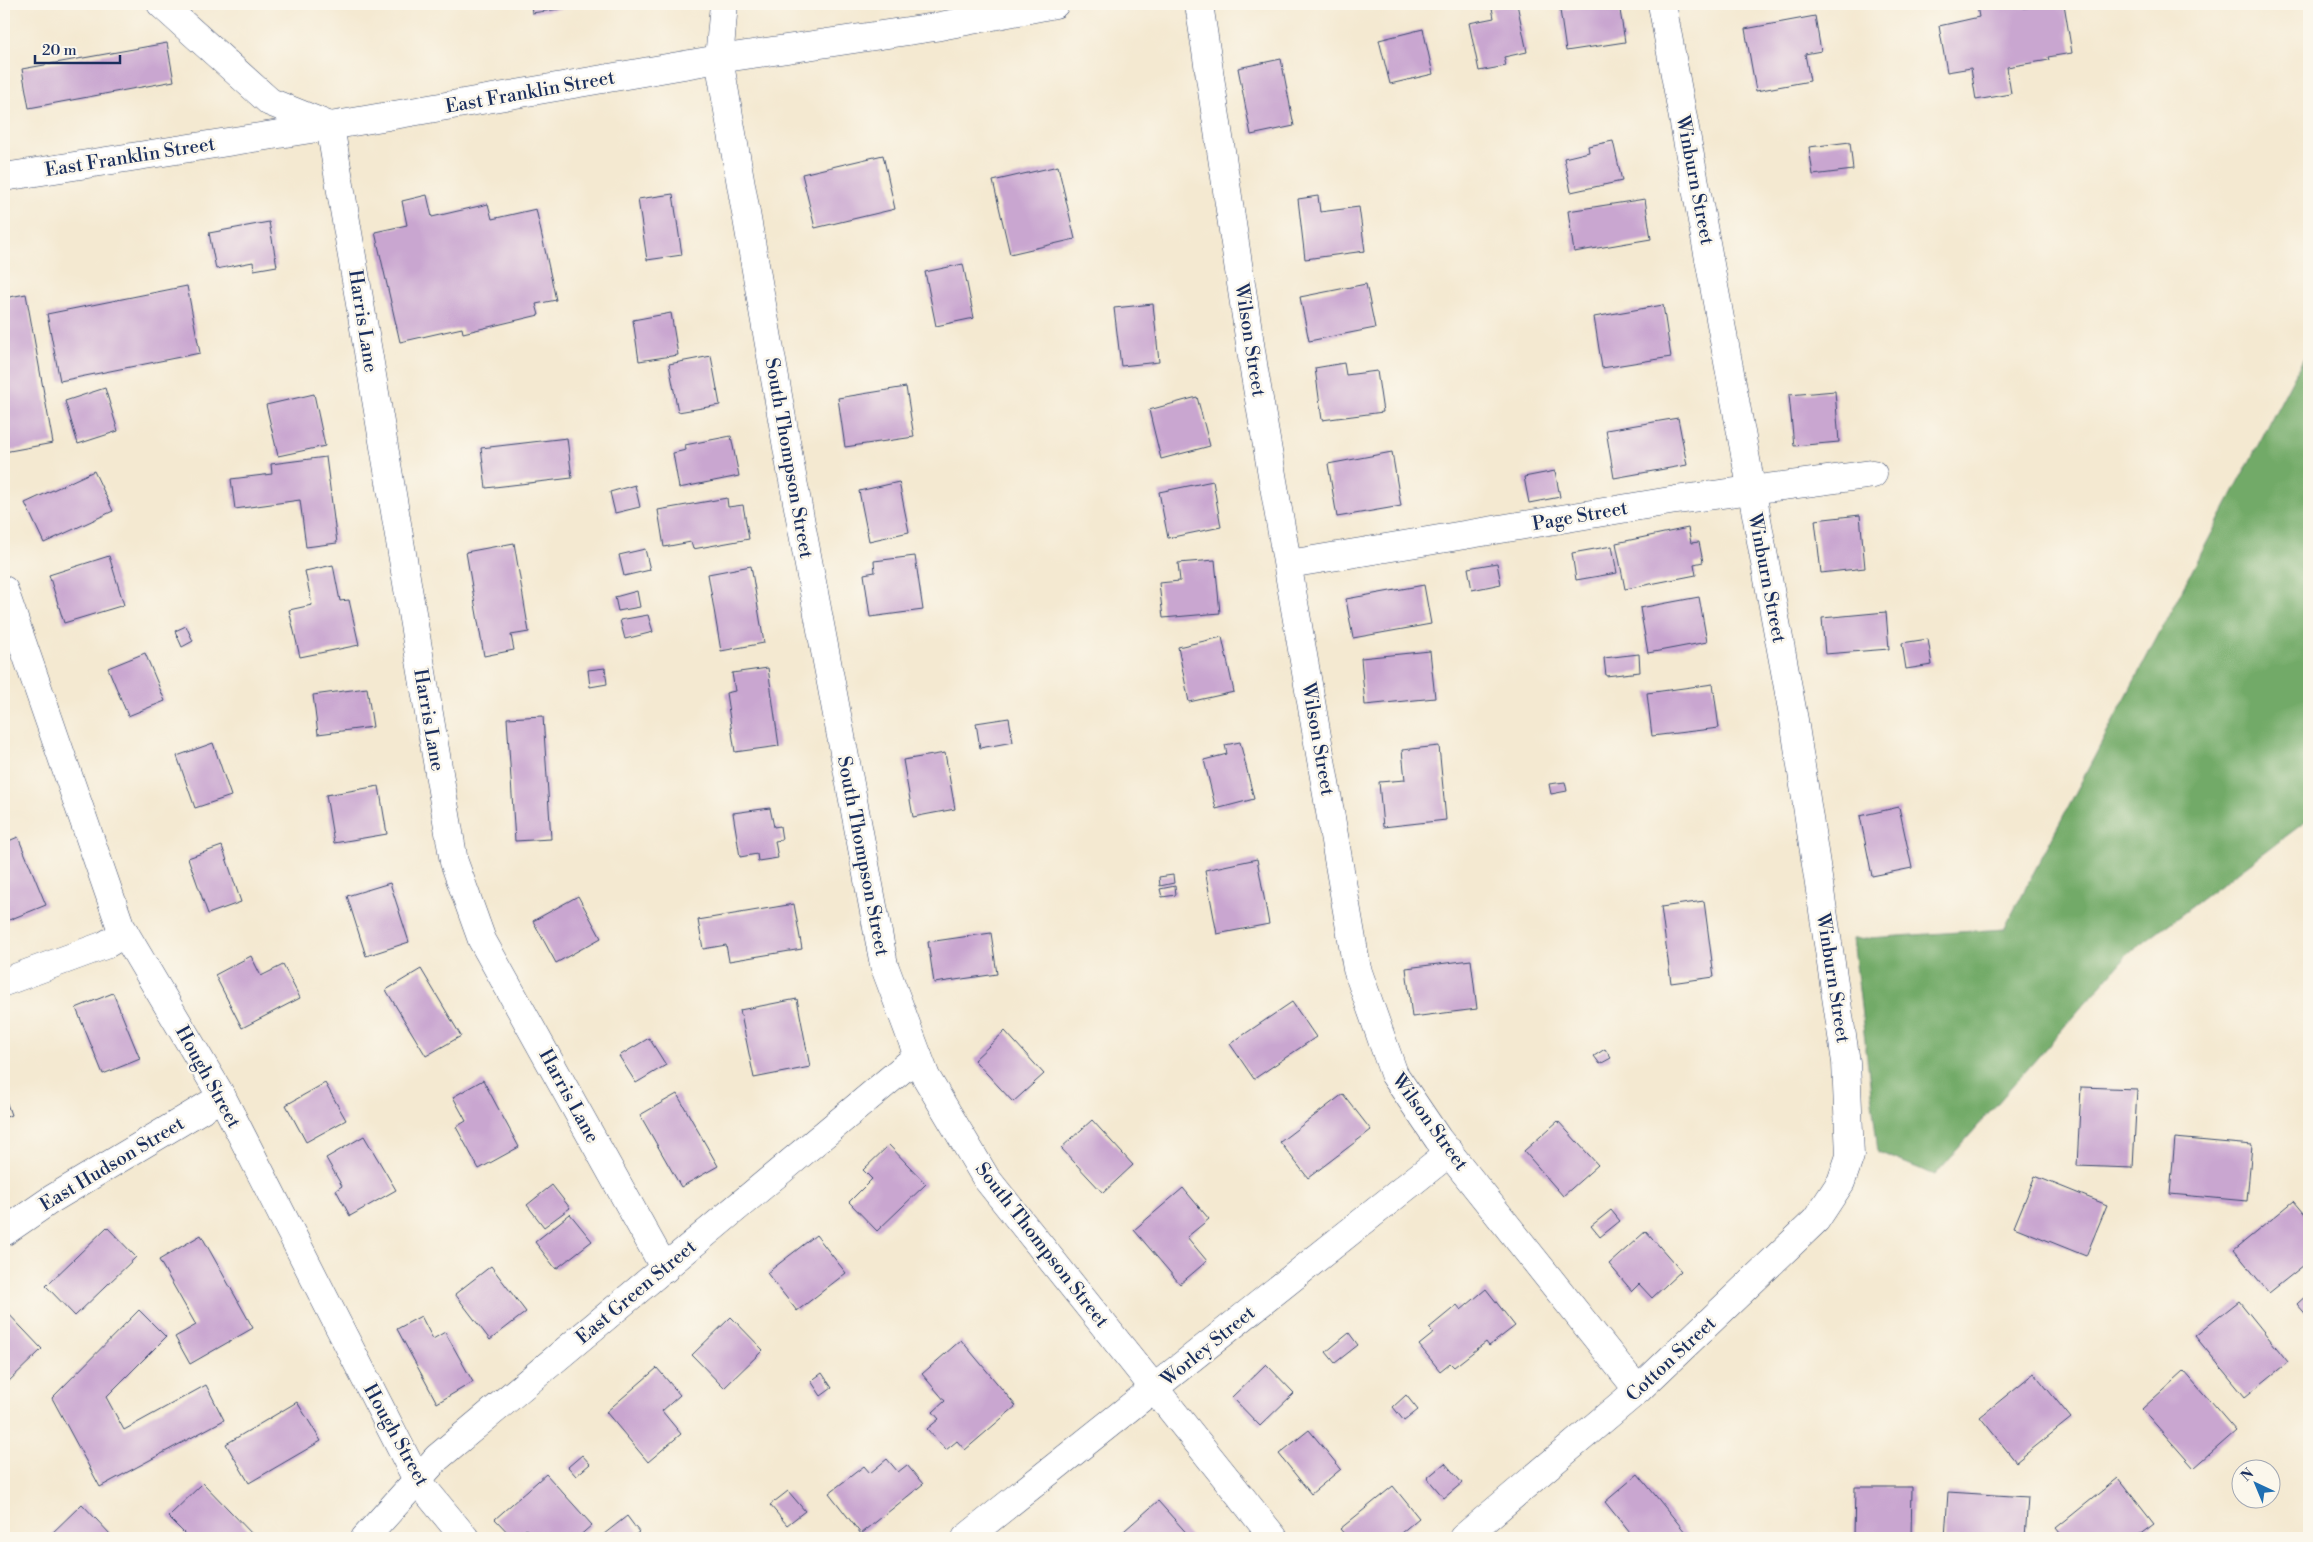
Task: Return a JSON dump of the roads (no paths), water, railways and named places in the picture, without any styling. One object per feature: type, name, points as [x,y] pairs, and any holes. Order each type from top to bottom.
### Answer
[{"type":"street","points":[[161,4],[270,102],[330,126]]},
{"type":"street","name":"South Thompson Street","points":[[724,4],[719,59],[793,480],[884,965],[926,1077],[986,1178],[1274,1538]]},
{"type":"street","name":"East Franklin Street","points":[[4,177],[330,126],[719,59],[935,27],[1055,4]]},
{"type":"street","name":"Wilson Street","points":[[1198,4],[1254,370],[1358,969],[1394,1074],[1438,1139],[1638,1390]]},
{"type":"street","name":"Winburn Street","points":[[1662,4],[1794,720],[1846,1062],[1850,1156]]},
{"type":"street","name":"Harris Lane","points":[[330,126],[454,862],[482,940],[665,1269]]},
{"type":"street","name":"Page Street","points":[[1289,564],[1750,489],[1873,474]]},
{"type":"street","name":"Hough Street","points":[[4,590],[120,925],[222,1097],[417,1480],[465,1538]]},
{"type":"street","points":[[4,982],[105,945],[125,933]]},
{"type":"street","name":"East Green Street","points":[[365,1538],[437,1458],[918,1056]]},
{"type":"street","name":"East Hudson Street","points":[[4,1232],[52,1199],[222,1097]]},
{"type":"street","name":"Worley Street","points":[[966,1538],[1450,1152]]},
{"type":"street","name":"Cotton Street","points":[[1464,1538],[1638,1390],[1816,1220],[1841,1182],[1850,1156]]}]
